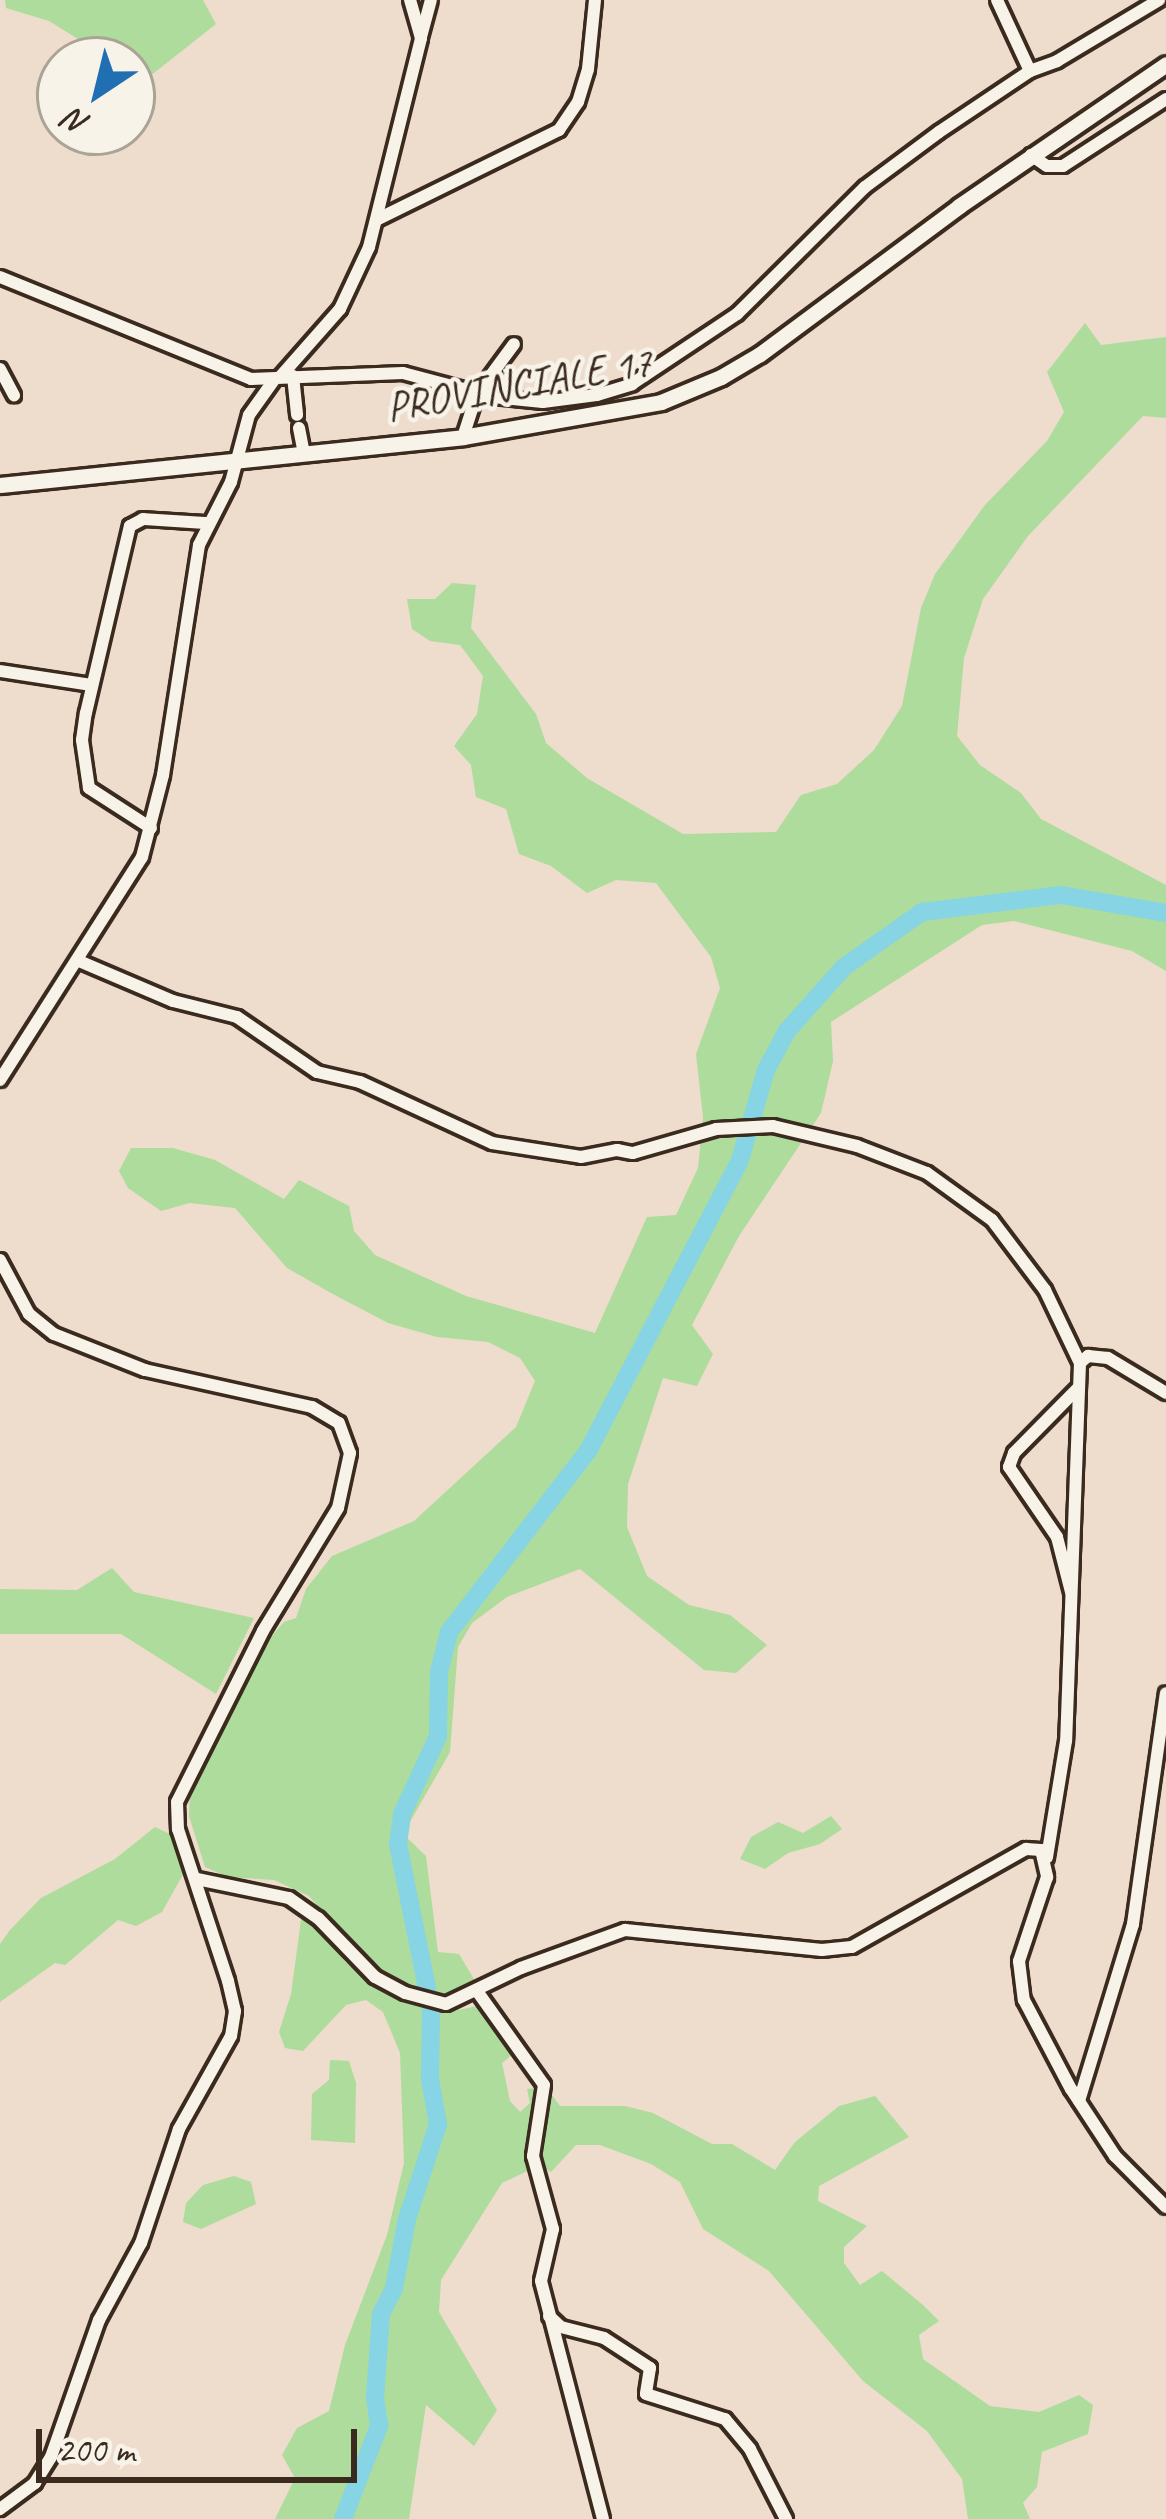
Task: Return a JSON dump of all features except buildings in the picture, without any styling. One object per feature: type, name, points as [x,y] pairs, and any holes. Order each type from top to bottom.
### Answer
[{"type":"main road","name":"PROVINCIALE 17","points":[[0,484],[463,437],[652,404],[721,377],[818,314],[1031,155],[1166,64]]},
{"type":"street","points":[[410,0],[421,38]]},
{"type":"street","points":[[0,1080],[123,894],[151,828],[191,580],[208,523],[239,460],[249,415],[340,309],[377,219],[431,0]]},
{"type":"street","points":[[377,219],[559,130],[578,102],[588,69],[595,0]]},
{"type":"street","points":[[997,0],[1030,70]]},
{"type":"street","points":[[0,277],[228,374],[282,378],[403,373],[477,394],[543,402],[632,384],[751,303],[865,187],[1030,70],[1058,61],[1159,0]]},
{"type":"street","points":[[1031,155],[1047,166],[1063,166],[1166,99]]},
{"type":"street","points":[[463,437],[477,394],[514,344]]},
{"type":"street","points":[[0,369],[14,395]]},
{"type":"street","points":[[282,378],[304,453]]},
{"type":"street","points":[[151,828],[97,796],[84,778],[82,740],[92,685],[130,526],[143,519],[208,523]]},
{"type":"street","points":[[0,671],[92,685]]},
{"type":"street","points":[[79,961],[173,1001],[237,1017],[317,1072],[360,1082],[492,1143],[581,1157],[633,1153],[716,1129],[773,1126],[814,1133],[900,1161],[950,1186],[1010,1239],[1045,1290],[1081,1363],[1066,1741],[1047,1877],[1018,1973],[1032,2017],[1079,2101],[1124,2167],[1166,2207]]},
{"type":"street","points":[[0,1260],[29,1314],[53,1334],[145,1370],[312,1407],[339,1423],[347,1437],[347,1481],[338,1508],[263,1631],[176,1802],[178,1828],[228,1981],[235,2024],[170,2148],[141,2243],[99,2320],[51,2457],[35,2483],[0,2509]]},
{"type":"street","points":[[1081,1363],[1098,1355],[1166,1394]]},
{"type":"street","points":[[1072,1599],[1057,1538],[1009,1468],[1014,1453],[1078,1388]]},
{"type":"street","points":[[1079,2101],[1133,1924],[1166,1693]]},
{"type":"street","points":[[197,1880],[298,1903],[363,1968],[405,1994],[446,2004],[570,1948],[625,1930],[822,1950],[853,1948],[1026,1849],[1041,1850],[1047,1857]]},
{"type":"street","points":[[476,1990],[544,2085],[533,2156],[552,2218],[541,2281],[603,2519]]},
{"type":"street","points":[[548,2315],[561,2327],[604,2338],[650,2368],[646,2394],[725,2419],[750,2449],[786,2519]]},
{"type":"green space","points":[[5,0],[203,0],[216,24],[156,71],[156,36],[73,36],[49,21],[6,8]]},
{"type":"green space","points":[[1085,323],[1101,345],[1166,337],[1166,418],[1143,416],[1028,536],[983,599],[964,658],[957,736],[980,765],[1021,793],[1041,819],[1166,885],[1166,971],[1132,951],[1014,921],[982,925],[831,1022],[833,1061],[821,1113],[739,1236],[692,1325],[713,1354],[697,1386],[663,1378],[628,1484],[627,1527],[647,1576],[689,1605],[730,1615],[767,1645],[736,1673],[704,1670],[580,1569],[507,1597],[472,1623],[458,1647],[450,1752],[403,1834],[426,1856],[438,1952],[459,1954],[475,1981],[447,2000],[418,1994],[372,1970],[309,1896],[274,1880],[228,1877],[205,1867],[189,1816],[190,1793],[263,1646],[284,1622],[296,1618],[306,1589],[332,1556],[414,1521],[516,1427],[535,1381],[520,1358],[488,1342],[437,1337],[388,1323],[287,1268],[235,1208],[190,1203],[161,1211],[128,1188],[119,1171],[131,1148],[173,1148],[215,1160],[284,1199],[299,1180],[349,1206],[354,1231],[375,1255],[466,1296],[595,1333],[647,1217],[676,1215],[698,1168],[703,1117],[696,1054],[720,988],[711,957],[656,883],[616,880],[587,893],[551,866],[519,854],[506,809],[476,797],[471,765],[454,746],[477,714],[483,676],[460,645],[430,641],[412,629],[407,599],[435,599],[452,583],[476,585],[471,628],[536,714],[546,743],[587,778],[683,834],[776,832],[801,795],[837,784],[874,750],[902,706],[921,608],[935,574],[985,505],[1047,441],[1064,412],[1047,372]]},
{"type":"green space","points":[[112,1568],[134,1592],[254,1618],[216,1694],[121,1634],[0,1634],[0,1589],[77,1590]]},
{"type":"green space","points":[[831,1816],[842,1829],[820,1844],[788,1853],[765,1869],[740,1859],[751,1837],[778,1822],[803,1833]]},
{"type":"green space","points":[[155,1827],[174,1836],[185,1871],[162,1912],[136,1926],[118,1920],[65,1965],[55,1963],[0,2002],[0,1944],[10,1930],[41,1898],[115,1859]]},
{"type":"green space","points":[[302,1913],[333,1941],[345,1962],[392,1994],[448,2012],[483,2005],[513,2054],[502,2063],[510,2101],[520,2112],[530,2103],[527,2089],[546,2087],[560,2106],[625,2106],[653,2113],[712,2144],[732,2144],[775,2170],[795,2142],[839,2106],[875,2096],[909,2137],[819,2186],[818,2201],[867,2226],[844,2247],[844,2263],[860,2285],[882,2271],[923,2305],[939,2321],[919,2335],[923,2359],[990,2406],[1039,2412],[1079,2395],[1093,2405],[1088,2434],[1042,2452],[1037,2487],[1023,2503],[1030,2519],[968,2519],[962,2479],[927,2431],[863,2381],[769,2271],[703,2229],[680,2182],[651,2164],[600,2145],[576,2145],[551,2172],[540,2165],[502,2183],[441,2280],[439,2312],[497,2410],[474,2446],[426,2405],[409,2519],[275,2519],[295,2478],[282,2455],[297,2428],[329,2411],[345,2345],[387,2235],[404,2163],[400,2053],[383,2012],[366,2000],[346,2005],[303,2051],[285,2048],[279,2032],[291,1994]]},
{"type":"green space","points":[[330,2060],[349,2061],[356,2083],[355,2143],[311,2140],[312,2094],[329,2080]]},
{"type":"green space","points":[[234,2176],[251,2182],[256,2204],[201,2229],[183,2222],[186,2203],[203,2185]]},
{"type":"waterway","points":[[427,1988],[398,1844],[402,1814],[438,1736],[439,1672],[449,1632],[588,1451],[740,1160],[766,1070],[787,1031],[844,967],[922,912],[1061,895],[1166,913]]},
{"type":"waterway","points":[[343,2519],[379,2426],[375,2397],[381,2314],[394,2288],[407,2219],[438,2124],[430,2079],[431,2009]]}]
